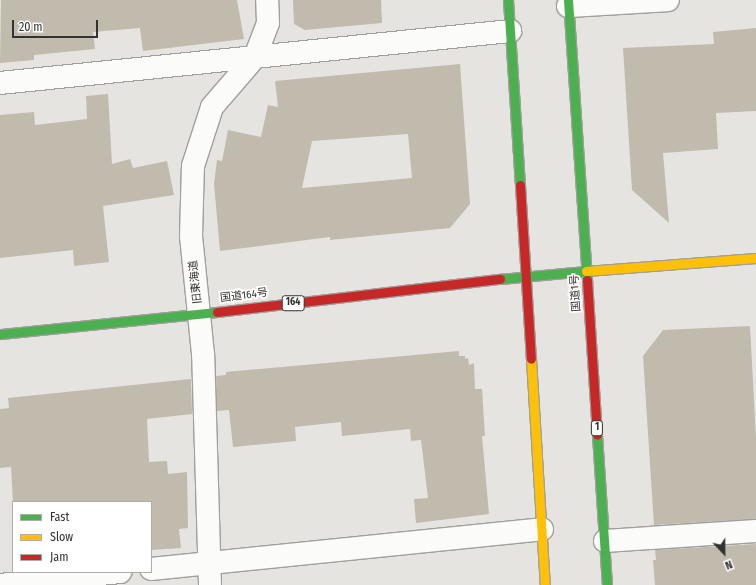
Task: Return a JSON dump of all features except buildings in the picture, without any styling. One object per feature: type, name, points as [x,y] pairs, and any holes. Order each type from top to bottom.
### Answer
[{"type":"main road","points":[[508,0],[545,585]]},
{"type":"main road","name":"国道1号","points":[[568,3],[607,585]]},
{"type":"main road","name":"国道164号","points":[[0,334],[199,314],[526,276],[756,258]]},
{"type":"street","name":"旧東海道","points":[[210,585],[203,354],[191,236],[193,166],[212,107],[255,57],[268,22],[267,0]]},
{"type":"street","points":[[568,3],[668,0]]},
{"type":"street","points":[[0,83],[510,31]]},
{"type":"street","points":[[152,569],[542,529]]},
{"type":"street","points":[[605,541],[756,530]]},
{"type":"street","points":[[0,585],[111,573]]},
{"type":"traffic: fast","points":[[508,0],[520,185]]},
{"type":"traffic: fast","points":[[568,0],[587,280]]},
{"type":"traffic: fast","points":[[500,279],[586,271]]},
{"type":"traffic: fast","points":[[0,334],[217,312]]},
{"type":"traffic: fast","points":[[597,435],[607,585]]},
{"type":"traffic: slow","points":[[586,271],[756,258]]},
{"type":"traffic: slow","points":[[531,359],[545,585]]},
{"type":"traffic: jam","points":[[520,185],[531,359]]},
{"type":"traffic: jam","points":[[217,312],[500,279]]},
{"type":"traffic: jam","points":[[587,280],[597,435]]}]
